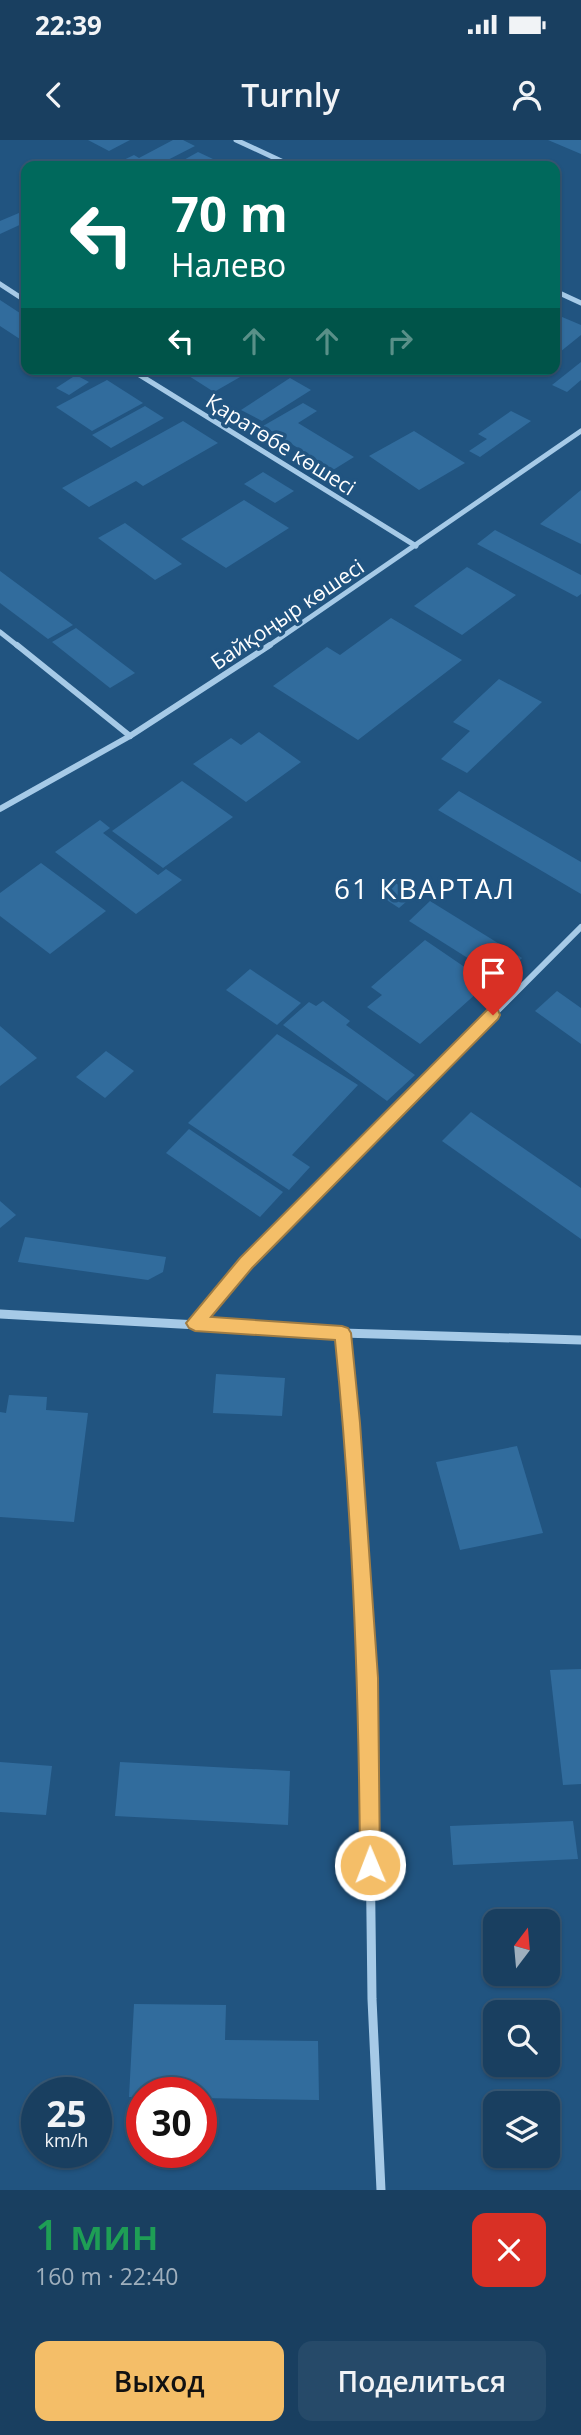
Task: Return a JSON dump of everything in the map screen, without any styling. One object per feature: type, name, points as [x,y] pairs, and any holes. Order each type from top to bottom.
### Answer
[{"type":"street","points":[[236,140],[281,161]]},
{"type":"street","points":[[0,284],[21,298]]},
{"type":"street","points":[[560,293],[581,303]]},
{"type":"street","name":"Қаратөбе көшесі","points":[[140,375],[416,546]]},
{"type":"street","name":"Байқоңыр көшесі","points":[[0,808],[130,736],[283,637],[580,433]]},
{"type":"street","points":[[0,632],[130,736]]},
{"type":"street","points":[[195,1323],[246,1263],[581,927]]},
{"type":"street","points":[[0,1314],[342,1333],[581,1340]]},
{"type":"street","points":[[342,1333],[352,1423],[368,1678],[372,1999],[382,2190]]},
{"type":"building","points":[[88,140],[130,140],[109,151]]},
{"type":"building","points":[[173,140],[183,140],[195,146],[166,161],[121,161],[134,155],[139,158]]},
{"type":"building","points":[[548,140],[581,140],[581,154]]},
{"type":"building","points":[[198,152],[217,161],[182,161]]},
{"type":"building","points":[[21,212],[21,224],[0,234],[0,221]]},
{"type":"building","points":[[0,300],[21,314],[21,340],[0,326]]},
{"type":"building","points":[[560,316],[581,325],[581,335],[560,352]]},
{"type":"building","points":[[581,362],[581,380],[567,392],[552,385]]},
{"type":"building","points":[[76,375],[89,382],[69,395],[56,388]]},
{"type":"building","points":[[187,375],[244,375],[214,392]]},
{"type":"building","points":[[290,378],[311,390],[262,421],[241,410]]},
{"type":"building","points":[[107,380],[143,403],[92,431],[56,407]]},
{"type":"building","points":[[303,403],[317,411],[298,423],[354,457],[333,470],[263,426]]},
{"type":"building","points":[[145,406],[164,418],[111,448],[92,435]]},
{"type":"building","points":[[511,411],[531,421],[480,457],[469,451],[487,439],[478,434]]},
{"type":"building","points":[[183,421],[218,443],[143,486],[136,481],[89,507],[62,488]]},
{"type":"building","points":[[414,431],[465,463],[419,490],[369,456]]},
{"type":"building","points":[[263,472],[294,491],[275,503],[244,484]]},
{"type":"building","points":[[581,490],[581,544],[540,524]]},
{"type":"building","points":[[244,500],[289,528],[226,568],[181,539]]},
{"type":"building","points":[[125,523],[182,564],[155,580],[98,538]]},
{"type":"building","points":[[495,530],[581,575],[581,594],[577,597],[477,544]]},
{"type":"building","points":[[467,567],[516,595],[462,635],[414,606]]},
{"type":"building","points":[[0,571],[73,625],[48,639],[0,603]]},
{"type":"building","points":[[391,618],[462,660],[358,740],[273,686],[327,647],[340,655]]},
{"type":"building","points":[[76,628],[135,673],[110,688],[52,642]]},
{"type":"building","points":[[499,679],[542,702],[467,773],[441,759],[470,731],[453,722]]},
{"type":"building","points":[[259,732],[301,762],[246,802],[193,764],[231,738],[241,745]]},
{"type":"building","points":[[182,781],[233,817],[163,868],[112,831]]},
{"type":"building","points":[[459,791],[581,862],[581,894],[438,810]]},
{"type":"building","points":[[100,820],[110,828],[103,833],[158,875],[166,869],[182,880],[136,914],[55,852]]},
{"type":"building","points":[[41,863],[106,911],[50,954],[0,916],[0,893]]},
{"type":"building","points":[[394,882],[414,895],[399,908],[379,895]]},
{"type":"building","points":[[430,901],[522,958],[501,979],[409,921]]},
{"type":"building","points":[[425,940],[488,983],[420,1044],[367,1007],[382,995],[371,987]]},
{"type":"building","points":[[250,969],[301,1003],[277,1025],[226,990]]},
{"type":"building","points":[[557,991],[581,1008],[581,1044],[535,1011]]},
{"type":"building","points":[[323,1001],[350,1021],[346,1025],[415,1075],[387,1101],[283,1025],[309,1002],[316,1006]]},
{"type":"building","points":[[0,1026],[37,1058],[0,1086]]},
{"type":"building","points":[[277,1034],[358,1085],[292,1155],[310,1167],[289,1190],[188,1123]]},
{"type":"building","points":[[106,1051],[134,1071],[105,1098],[76,1077]]},
{"type":"building","points":[[471,1112],[581,1188],[581,1239],[442,1141]]},
{"type":"building","points":[[189,1129],[283,1192],[260,1217],[166,1153]]},
{"type":"building","points":[[0,1201],[16,1215],[0,1228]]},
{"type":"building","points":[[25,1237],[166,1257],[163,1272],[148,1280],[18,1262]]},
{"type":"building","points":[[216,1374],[285,1378],[282,1416],[213,1413]]},
{"type":"building","points":[[9,1395],[47,1397],[46,1410],[88,1413],[74,1522],[0,1517],[0,1412],[6,1413]]},
{"type":"building","points":[[517,1446],[543,1533],[460,1550],[436,1462]]},
{"type":"building","points":[[581,1669],[581,1784],[563,1785],[550,1670]]},
{"type":"building","points":[[0,1762],[52,1766],[46,1815],[0,1812]]},
{"type":"building","points":[[120,1762],[290,1771],[288,1825],[115,1816]]},
{"type":"building","points":[[573,1821],[578,1859],[453,1865],[450,1826]]},
{"type":"building","points":[[134,2004],[226,2005],[225,2040],[318,2041],[319,2100],[217,2098],[217,2077],[130,2077]]},
{"type":"district","name":"61 КВАРТАЛ","points":[[425,888]]},
{"type":"route","points":[[370,1865],[368,1678],[352,1423],[342,1333],[195,1323],[246,1263],[493,1015]]}]
